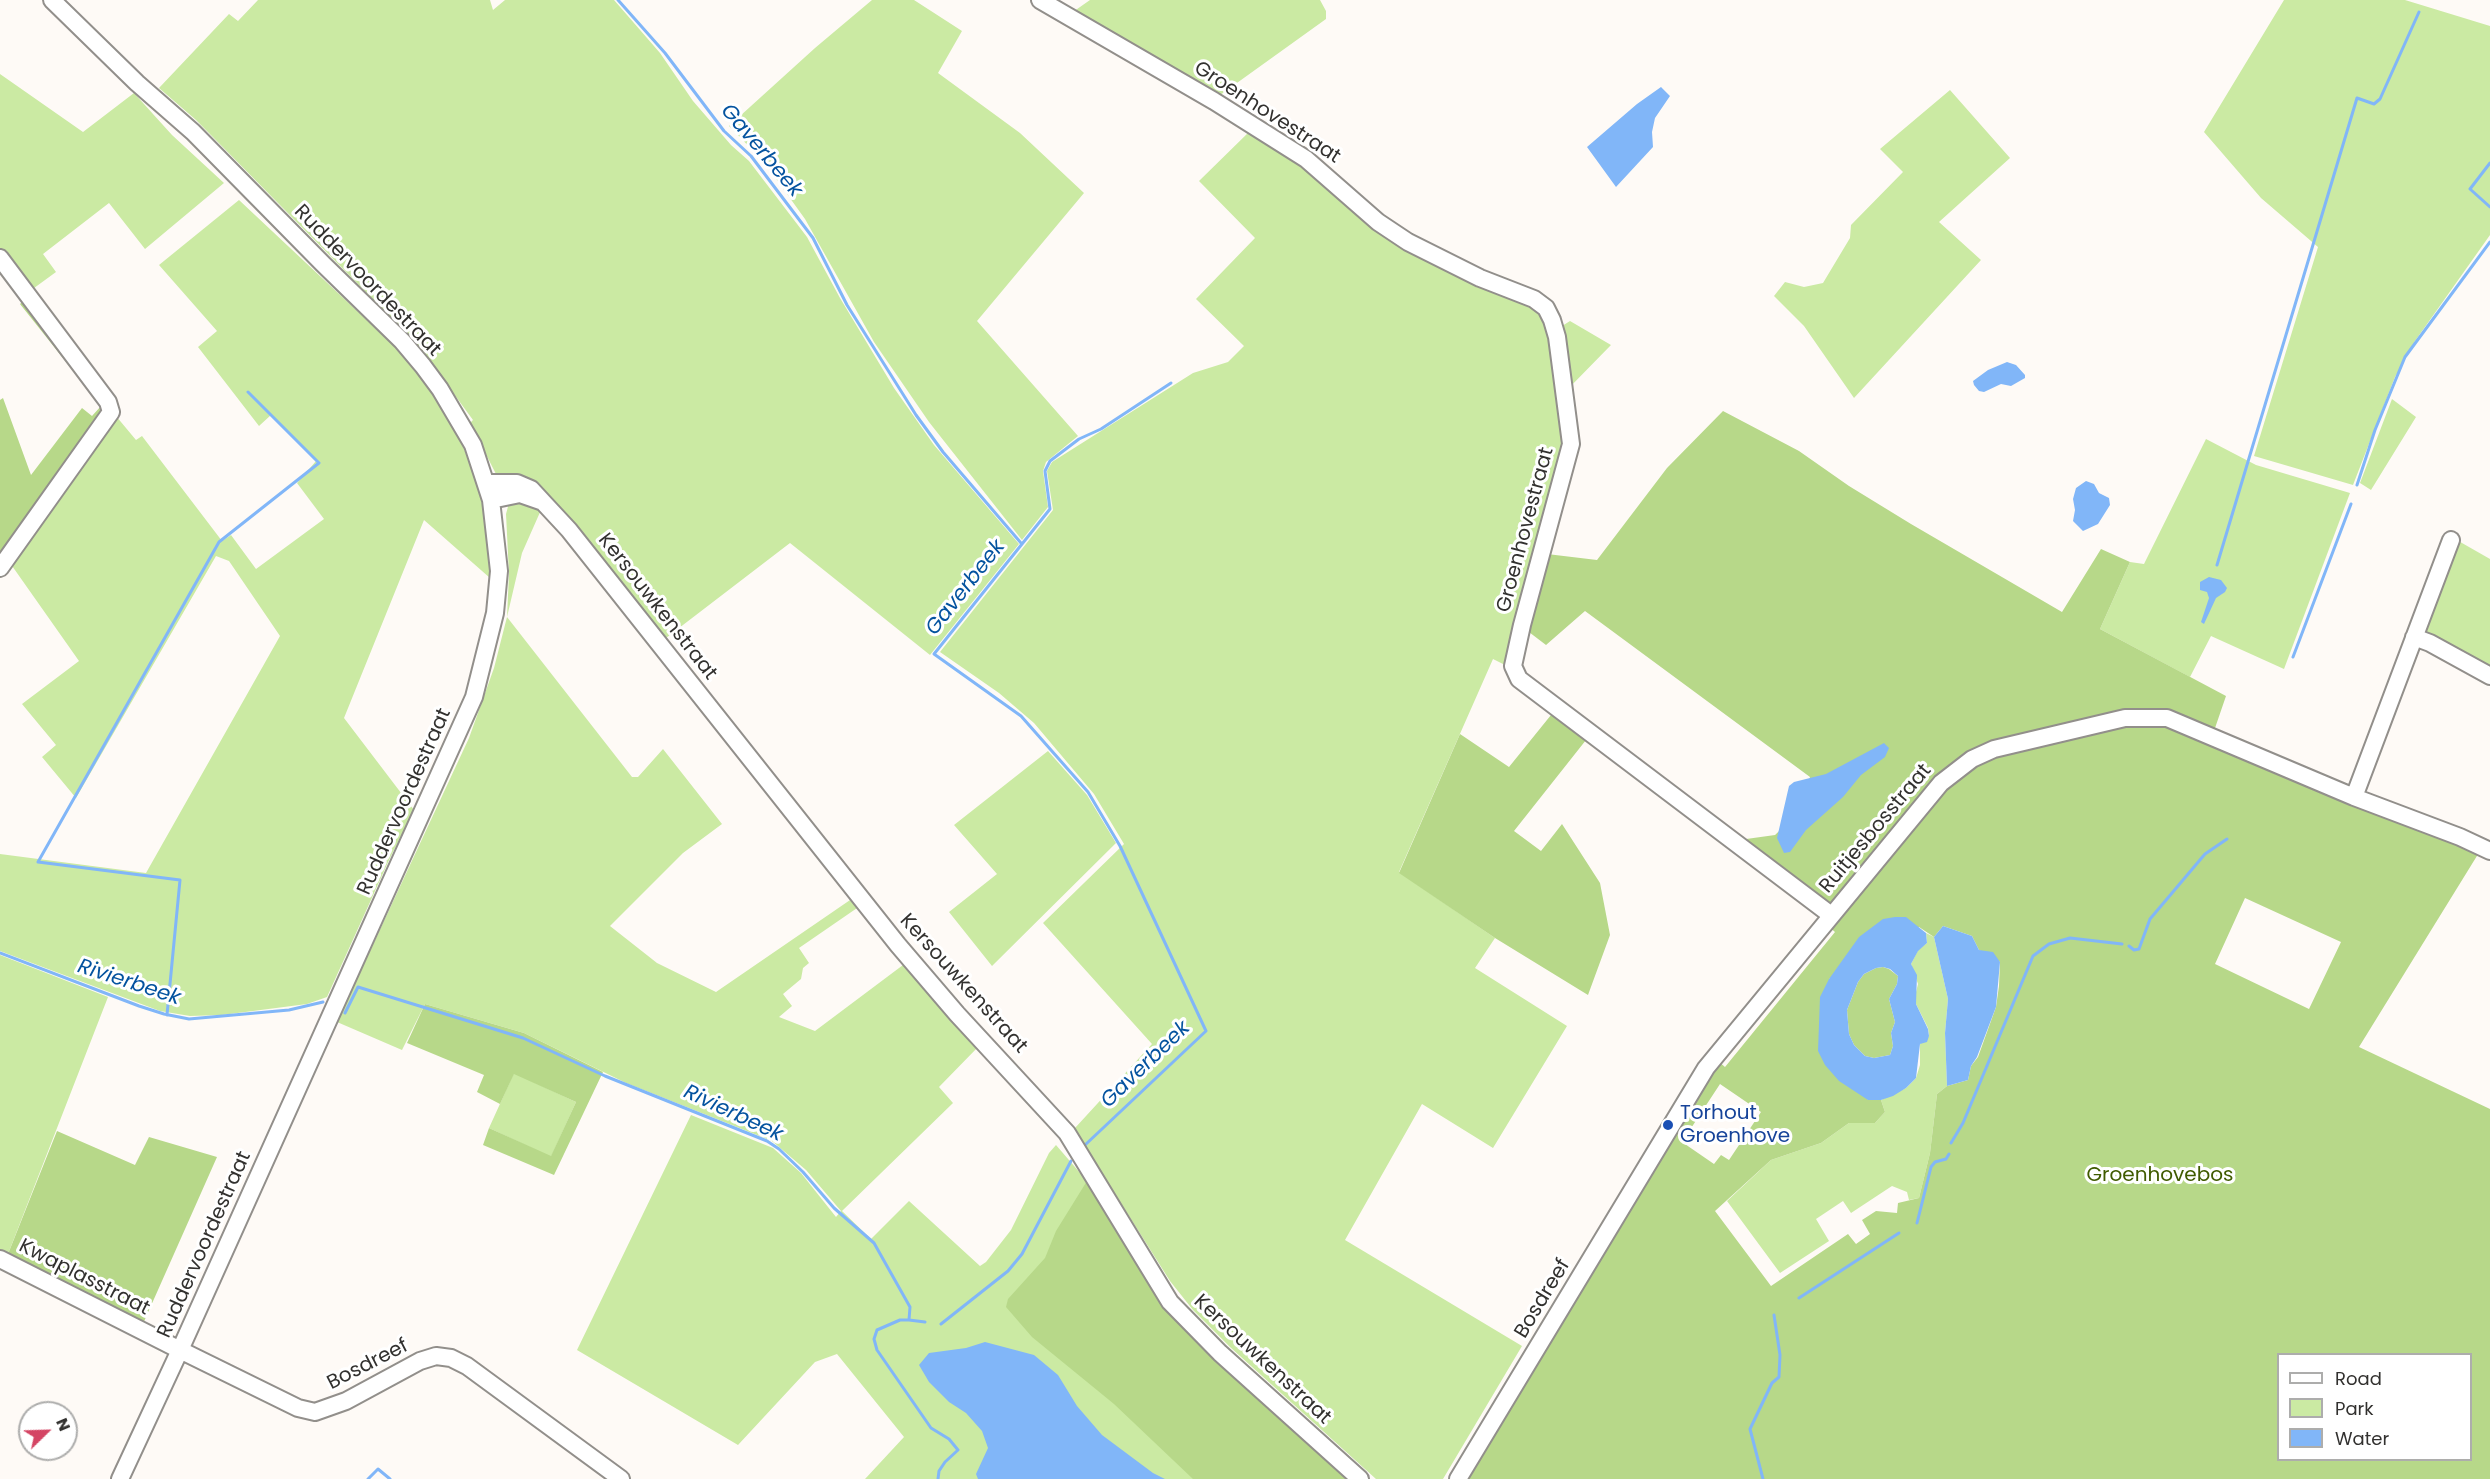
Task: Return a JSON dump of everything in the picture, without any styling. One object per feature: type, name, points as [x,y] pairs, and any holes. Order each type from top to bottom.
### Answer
[{"type":"street","name":"Ruddervoordestraat","points":[[52,0],[137,83],[186,140],[207,159],[241,183],[402,341],[423,366],[468,435],[487,483],[499,571],[495,613],[474,697],[120,1479]]},
{"type":"street","name":"Groenhovestraat","points":[[1040,0],[1092,32],[1175,77],[1306,159],[1348,193],[1378,222],[1408,242],[1480,278],[1534,298],[1546,308],[1557,337],[1561,382],[1571,444],[1522,624],[1513,666],[1519,679],[1831,915]]},
{"type":"street","points":[[0,258],[108,402],[111,412],[0,568]]},
{"type":"street","name":"Kersouwkenstraat","points":[[487,483],[517,483],[531,489],[569,530],[898,945],[957,1014],[1067,1133],[1170,1302],[1220,1353],[1360,1479]]},
{"type":"street","points":[[491,500],[520,494],[543,502]]},
{"type":"street","points":[[2354,797],[2451,540]]},
{"type":"street","points":[[2414,637],[2430,643],[2490,676]]},
{"type":"street","name":"Ruitjesbosstraat","points":[[1663,1140],[1706,1068],[1941,783],[1963,764],[1994,749],[2125,718],[2167,718],[2354,797],[2460,837],[2490,851]]},
{"type":"street","name":"Bosdreef","points":[[1458,1479],[1663,1140]]},
{"type":"street","name":"Kwaplasstraat","points":[[0,1258],[180,1350]]},
{"type":"street","name":"Bosdreef","points":[[180,1350],[298,1408],[315,1412],[346,1401],[420,1361],[436,1356],[451,1358],[467,1366],[621,1479]]},
{"type":"green space","points":[[258,0],[490,0],[493,10],[505,0],[614,0],[660,53],[693,101],[731,145],[749,161],[807,237],[840,298],[894,388],[934,445],[1019,544],[930,655],[790,543],[666,638],[575,524],[496,474],[470,423],[473,420],[418,345],[196,120],[159,88],[229,14],[238,21]]},
{"type":"green space","points":[[872,0],[914,0],[962,31],[938,73],[1020,133],[1084,193],[977,321],[1078,436],[1046,462],[1043,471],[1048,507],[1022,540],[929,422],[874,342],[805,219],[764,162],[729,126]]},
{"type":"green space","points":[[1090,0],[1320,0],[1326,11],[1326,19],[1216,98],[1070,14]]},
{"type":"green space","points":[[2284,0],[2405,0],[2490,26],[2490,235],[2415,341],[2395,377],[2353,485],[2254,456],[2318,247],[2261,198],[2204,132]]},
{"type":"green space","points":[[0,74],[83,132],[134,93],[172,135],[224,183],[145,249],[109,203],[43,254],[56,272],[30,291],[0,251]]},
{"type":"green space","points":[[1950,90],[2010,158],[1939,222],[1981,260],[1854,398],[1804,326],[1774,296],[1785,282],[1804,287],[1823,283],[1850,238],[1851,225],[1903,172],[1880,149]]},
{"type":"green space","points":[[1251,130],[1306,166],[1354,203],[1533,305],[1548,321],[1566,442],[1505,665],[1493,659],[1399,872],[1495,938],[1475,968],[1567,1026],[1493,1148],[1422,1104],[1345,1240],[1522,1346],[1443,1479],[1376,1479],[1230,1347],[1193,1310],[1170,1281],[1100,1170],[1075,1128],[1152,1044],[1043,923],[1124,844],[1094,794],[1034,723],[999,693],[940,652],[1053,510],[1047,471],[1052,462],[1193,373],[1228,362],[1244,346],[1196,299],[1255,238],[1199,181]]},
{"type":"green space","points":[[239,200],[404,355],[439,402],[463,446],[479,489],[489,539],[490,578],[424,520],[344,718],[414,810],[327,997],[307,1004],[222,1015],[190,1016],[160,1011],[0,951],[0,854],[146,873],[280,636],[229,561],[216,556],[76,798],[42,757],[56,745],[22,704],[79,661],[10,563],[116,416],[136,440],[142,436],[222,541],[231,535],[256,569],[324,519],[297,483],[316,461],[271,415],[259,426],[198,347],[217,331],[159,265]]},
{"type":"green space","points":[[28,297],[111,406],[0,563],[0,400],[3,398],[31,475],[82,408],[92,416],[101,406],[20,304]]},
{"type":"green space","points":[[1570,321],[1611,345],[1566,391],[1559,328]]},
{"type":"green space","points":[[2392,399],[2416,417],[2371,490],[2360,483]]},
{"type":"green space","name":"Groenhovebos","points":[[1723,411],[1799,451],[1849,486],[1911,524],[2062,612],[2101,549],[2130,562],[2100,629],[2226,696],[2214,731],[2480,851],[2359,1047],[2490,1109],[2490,1479],[1464,1479],[1718,1061],[1725,1067],[1835,932],[1828,926],[1837,915],[1739,840],[1775,835],[1802,809],[1810,777],[1585,611],[1546,645],[1525,629],[1547,554],[1597,560],[1667,468]],"holes":[[[2245,898],[2341,942],[2309,1009],[2215,964]],[[1943,926],[1972,936],[1979,950],[2000,962],[1999,986],[1996,1007],[1978,1057],[1971,1066],[1968,1080],[1947,1086],[1937,1094],[1930,1153],[1919,1198],[1898,1203],[1897,1213],[1876,1211],[1862,1220],[1870,1234],[1856,1244],[1848,1234],[1771,1286],[1715,1211],[1771,1160],[1821,1143],[1849,1123],[1875,1123],[1885,1112],[1881,1100],[1868,1100],[1829,979],[1919,927],[1934,937]],[[1720,1084],[1761,1112],[1729,1160],[1721,1155],[1714,1164],[1682,1142]]]},
{"type":"green space","points":[[2206,439],[2256,465],[2350,493],[2284,669],[2211,636],[2190,677],[2100,629],[2130,562],[2144,564]]},
{"type":"green space","points":[[518,499],[541,510],[522,553],[507,617],[509,574],[506,514],[509,503]]},
{"type":"green space","points":[[2455,539],[2490,559],[2490,672],[2418,634]]},
{"type":"green space","points":[[507,617],[632,777],[638,777],[663,749],[722,824],[683,853],[610,926],[657,963],[716,992],[853,898],[860,906],[799,948],[809,963],[803,968],[801,979],[783,994],[792,1006],[779,1017],[815,1031],[907,962],[979,1046],[939,1087],[953,1103],[842,1211],[871,1239],[909,1201],[980,1266],[986,1262],[1011,1230],[1049,1153],[1056,1145],[1087,1181],[1150,1285],[1351,1479],[865,1479],[904,1437],[837,1354],[815,1362],[738,1445],[577,1350],[691,1115],[773,1148],[801,1173],[836,1217],[841,1211],[806,1170],[772,1141],[626,1083],[524,1033],[425,1004],[402,1050],[337,1022],[469,738],[494,668]]},
{"type":"green space","points":[[1551,715],[1586,740],[1514,831],[1541,851],[1562,824],[1600,883],[1610,935],[1588,995],[1495,938],[1399,873],[1460,734],[1509,767]]},
{"type":"green space","points":[[1048,751],[1087,795],[1116,843],[992,966],[949,912],[997,874],[954,825]]},
{"type":"green space","points":[[1926,933],[1934,937],[1948,999],[1945,1033],[1947,1086],[1937,1094],[1930,1153],[1919,1198],[1909,1200],[1907,1192],[1892,1186],[1851,1213],[1843,1201],[1816,1219],[1829,1241],[1780,1273],[1727,1201],[1771,1160],[1821,1143],[1849,1123],[1875,1123],[1885,1112],[1881,1100],[1906,1088],[1916,1078],[1920,1065],[1920,1044],[1929,1036],[1928,1028],[1916,1004],[1918,984],[1911,964],[1918,950],[1927,943]]},
{"type":"green space","points":[[0,955],[108,997],[8,1254],[0,1250]]},
{"type":"green space","points":[[1883,967],[1898,976],[1897,984],[1889,999],[1895,1022],[1891,1033],[1893,1046],[1890,1055],[1874,1058],[1865,1056],[1854,1045],[1849,1034],[1847,1010],[1858,982],[1864,974]]},
{"type":"green space","points":[[425,1004],[524,1033],[603,1072],[554,1175],[483,1145],[489,1128],[551,1156],[576,1102],[514,1074],[500,1104],[477,1092],[484,1075],[407,1043]]},
{"type":"green space","points":[[514,1073],[576,1102],[551,1157],[489,1128]]},
{"type":"green space","points":[[57,1131],[135,1165],[149,1137],[217,1157],[142,1326],[8,1254]]},
{"type":"green space","points":[[1087,1181],[1150,1285],[1351,1479],[1193,1479],[1114,1404],[1032,1337],[1006,1307],[1008,1299],[1045,1258],[1056,1231]]},
{"type":"water","points":[[1661,87],[1670,96],[1655,118],[1652,132],[1653,147],[1616,187],[1587,147],[1637,104]]},
{"type":"water","points":[[2007,362],[2016,365],[2025,378],[2011,386],[2001,384],[1984,392],[1979,391],[1973,381],[1988,370]]},
{"type":"water","points":[[2086,481],[2094,484],[2099,493],[2109,498],[2110,505],[2098,524],[2083,531],[2073,521],[2075,510],[2073,499],[2076,488]]},
{"type":"water","points":[[2209,577],[2221,580],[2227,588],[2216,598],[2204,624],[2201,622],[2209,598],[2207,592],[2200,590],[2200,582]]},
{"type":"water","points":[[1884,743],[1889,748],[1885,757],[1861,775],[1843,797],[1806,830],[1790,852],[1784,853],[1777,838],[1789,786],[1794,782],[1826,774]]},
{"type":"water","points":[[1906,917],[1926,933],[1927,943],[1918,951],[1911,964],[1917,975],[1916,1004],[1929,1036],[1927,1042],[1920,1044],[1916,1078],[1893,1096],[1881,1100],[1868,1100],[1839,1081],[1825,1065],[1818,1051],[1820,997],[1829,979],[1859,937],[1883,919]],"holes":[[[1876,968],[1890,969],[1898,976],[1897,984],[1889,999],[1895,1022],[1891,1033],[1893,1046],[1890,1055],[1874,1058],[1865,1056],[1854,1045],[1849,1034],[1847,1010],[1858,982],[1864,974]]]},
{"type":"water","points":[[1943,926],[1972,936],[1979,950],[1993,952],[2000,962],[1996,1007],[1977,1057],[1971,1066],[1968,1080],[1947,1086],[1945,1033],[1948,999],[1934,937]]},
{"type":"water","points":[[985,1342],[1034,1355],[1058,1375],[1077,1406],[1102,1435],[1153,1473],[1165,1479],[978,1479],[976,1474],[988,1448],[982,1431],[966,1413],[949,1402],[929,1382],[919,1365],[929,1353],[966,1348]]},
{"type":"waterway","name":"Gaverbeek","points":[[618,0],[665,53],[724,131],[751,156],[813,238],[847,305],[916,415],[943,452],[1021,543]]},
{"type":"waterway","points":[[2217,565],[2357,98],[2374,104],[2380,99],[2419,12]]},
{"type":"waterway","points":[[2490,163],[2470,189],[2490,207]]},
{"type":"waterway","points":[[2357,485],[2375,430],[2405,357],[2490,242]]},
{"type":"waterway","name":"Gaverbeek","points":[[1085,1145],[1206,1031],[1120,846],[1088,792],[1021,716],[934,654],[1050,509],[1045,471],[1050,461],[1079,439],[1101,429],[1171,383]]},
{"type":"waterway","points":[[167,1015],[180,880],[38,862],[219,542],[319,463],[248,392]]},
{"type":"waterway","points":[[2293,657],[2351,504]]},
{"type":"waterway","points":[[2129,946],[2134,950],[2139,949],[2150,919],[2205,854],[2227,839]]},
{"type":"waterway","points":[[1951,1143],[1963,1123],[2033,956],[2049,944],[2070,938],[2122,944]]},
{"type":"waterway","name":"Rivierbeek","points":[[0,953],[139,1006],[189,1019],[289,1010],[323,1002]]},
{"type":"waterway","name":"Rivierbeek","points":[[345,1013],[358,987],[523,1038],[605,1076],[767,1141],[779,1149],[803,1172],[834,1208],[874,1243],[910,1307],[909,1320],[900,1320],[877,1330],[874,1339],[877,1350],[931,1428],[949,1439],[958,1450],[945,1462],[939,1471],[938,1479]]},
{"type":"waterway","points":[[1917,1223],[1931,1167],[1935,1162],[1946,1159],[1949,1154]]},
{"type":"waterway","name":"Gaverbeek","points":[[941,1324],[1008,1271],[1022,1254],[1071,1161]]},
{"type":"waterway","points":[[1799,1298],[1899,1233]]},
{"type":"waterway","points":[[1763,1479],[1750,1429],[1772,1383],[1779,1377],[1780,1355],[1774,1315]]},
{"type":"waterway","name":"Gaverbeek","points":[[909,1320],[925,1322]]},
{"type":"waterway","points":[[368,1479],[378,1469],[390,1479]]},
{"type":"place","name":"Torhout Groenhove","points":[[1668,1125]]}]
